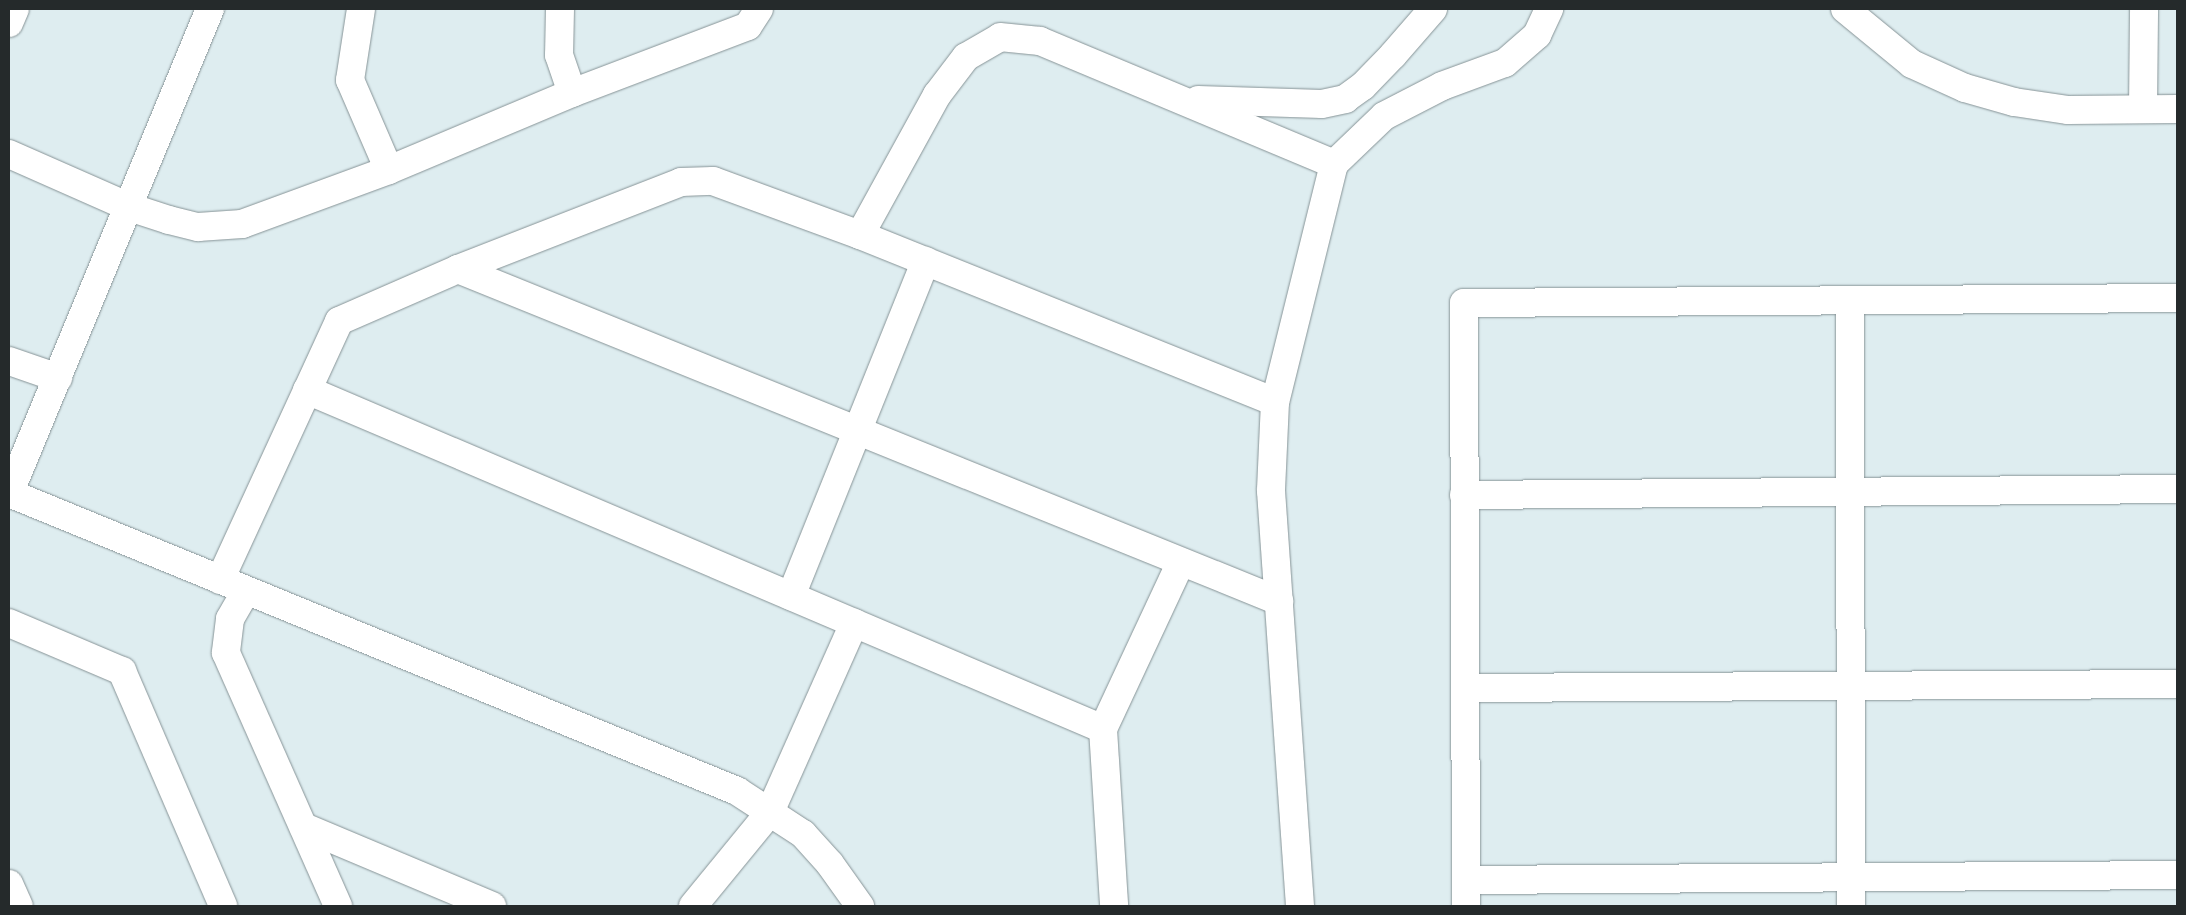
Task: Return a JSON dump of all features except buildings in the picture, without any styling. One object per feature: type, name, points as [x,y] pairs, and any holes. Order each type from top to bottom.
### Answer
[{"type":"street","points":[[9,23],[15,9]]},
{"type":"street","points":[[210,9],[9,494],[737,791],[803,834],[830,864],[860,906]]},
{"type":"street","points":[[361,9],[350,80],[389,170]]},
{"type":"street","points":[[560,9],[559,55],[572,94]]},
{"type":"street","points":[[9,154],[129,207],[198,227],[242,224],[389,170],[572,94],[748,26],[759,9]]},
{"type":"street","points":[[1181,100],[1322,104],[1345,99],[1363,86],[1433,9]]},
{"type":"street","points":[[1300,906],[1271,491],[1275,402],[1334,164],[1384,116],[1442,86],[1505,63],[1536,35],[1549,9]]},
{"type":"street","points":[[1845,9],[1912,64],[1965,88],[2014,102],[2068,110],[2177,109]]},
{"type":"street","points":[[2143,110],[2144,9]]},
{"type":"street","points":[[860,235],[937,95],[966,57],[1000,37],[1040,41],[1334,164]]},
{"type":"street","points":[[220,580],[339,321],[458,269],[681,182],[713,181],[860,235],[1275,402]]},
{"type":"street","points":[[791,596],[926,262]]},
{"type":"street","points":[[458,269],[1279,601]]},
{"type":"street","points":[[2177,298],[1464,303],[1466,893],[1851,878],[2177,875]]},
{"type":"street","points":[[1850,301],[1851,906]]},
{"type":"street","points":[[9,361],[58,378]]},
{"type":"street","points":[[307,390],[1103,729]]},
{"type":"street","points":[[1464,495],[2177,489]]},
{"type":"street","points":[[1114,906],[1103,729],[1181,562]]},
{"type":"street","points":[[246,591],[230,618],[226,653],[338,906]]},
{"type":"street","points":[[692,906],[770,812],[854,622]]},
{"type":"street","points":[[9,623],[122,671],[224,906]]},
{"type":"street","points":[[1465,688],[2177,684]]},
{"type":"street","points":[[304,827],[492,906]]},
{"type":"street","points":[[9,884],[19,906]]}]
